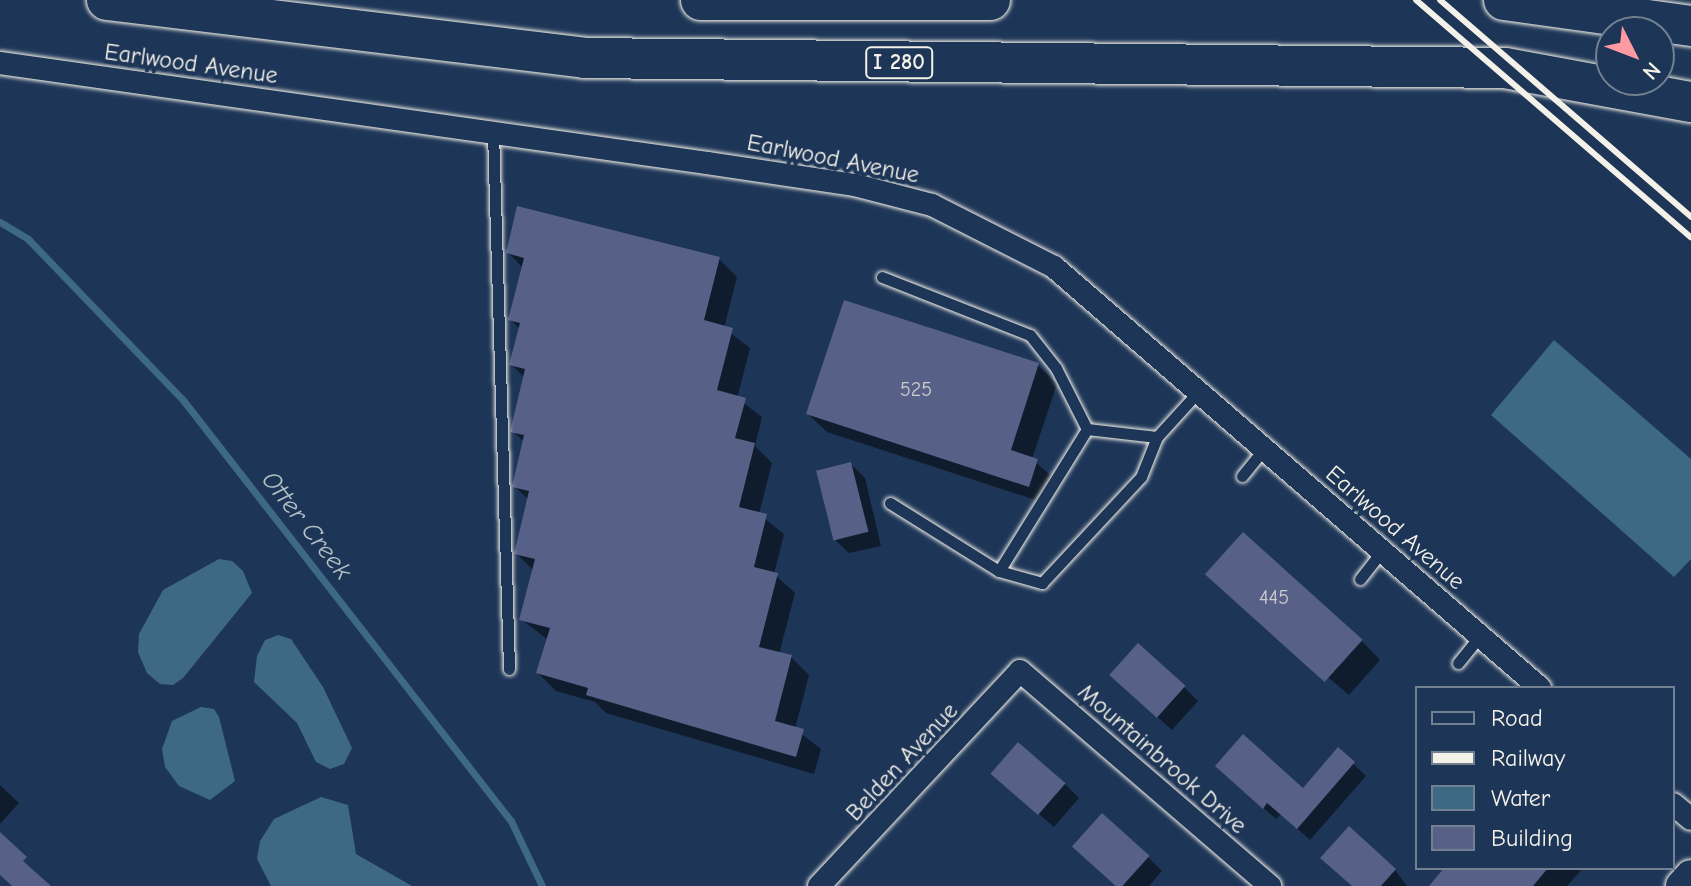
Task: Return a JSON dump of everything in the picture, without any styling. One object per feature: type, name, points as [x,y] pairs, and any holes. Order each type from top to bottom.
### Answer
[{"type":"highway","name":"I 280","points":[[107,0],[585,58],[1505,68],[1691,102]]},
{"type":"highway","points":[[701,0],[990,0]]},
{"type":"highway","points":[[1504,0],[1691,26]]},
{"type":"main road","points":[[1682,886],[1691,876]]},
{"type":"street","name":"Earlwood Avenue","points":[[0,63],[855,185],[932,205],[1054,267],[1538,686]]},
{"type":"street","name":"Belden Avenue","points":[[819,886],[1020,671]]},
{"type":"street","name":"Mountainbrook Drive","points":[[1020,671],[1270,886]]},
{"type":"street","points":[[1675,806],[1691,819]]},
{"type":"lane","points":[[493,132],[509,669]]},
{"type":"lane","points":[[882,277],[1030,335],[1056,368],[1087,429]]},
{"type":"lane","points":[[890,503],[999,571],[1042,583],[1141,477],[1157,437],[1198,392]]},
{"type":"lane","points":[[1087,429],[1157,437]]},
{"type":"lane","points":[[999,571],[1087,429]]},
{"type":"lane","points":[[1242,476],[1264,449]]},
{"type":"lane","points":[[1360,579],[1382,551]]},
{"type":"lane","points":[[1458,663],[1480,636]]},
{"type":"water","points":[[1554,340],[1691,459],[1691,559],[1674,577],[1491,415]]},
{"type":"water","points":[[219,559],[232,561],[243,571],[252,593],[183,678],[173,685],[160,684],[147,673],[138,652],[139,634],[163,590]]},
{"type":"water","points":[[278,635],[291,639],[323,687],[352,748],[344,764],[330,769],[316,762],[297,723],[254,682],[257,656],[265,640]]},
{"type":"water","points":[[201,707],[214,709],[219,717],[235,781],[210,800],[179,786],[165,767],[162,749],[172,721]]},
{"type":"water","points":[[321,797],[348,805],[356,854],[412,886],[271,886],[257,859],[260,841],[274,819]]},
{"type":"building","points":[[517,206],[720,257],[704,320],[733,328],[717,390],[746,398],[735,438],[755,443],[739,507],[767,514],[754,567],[778,573],[759,647],[792,655],[775,721],[804,729],[796,757],[586,695],[588,688],[536,673],[550,628],[519,620],[535,559],[514,554],[529,491],[512,487],[524,435],[510,432],[525,369],[509,365],[520,323],[508,320],[524,258],[506,253]]},
{"type":"building","points":[[844,300],[1039,363],[1011,450],[1038,459],[1029,487],[806,414]]},
{"type":"building","points":[[851,462],[868,532],[833,541],[816,471]]},
{"type":"building","points":[[1243,532],[1363,640],[1325,682],[1205,574]]},
{"type":"building","points":[[1138,643],[1186,686],[1157,718],[1109,675]]},
{"type":"building","points":[[1243,734],[1303,788],[1338,747],[1355,762],[1297,829],[1267,803],[1263,809],[1215,766]]},
{"type":"building","points":[[1018,742],[1066,783],[1038,815],[990,774]]},
{"type":"building","points":[[1102,813],[1150,856],[1122,886],[1116,886],[1072,846]]},
{"type":"building","points":[[1349,826],[1396,869],[1381,886],[1352,886],[1320,858]]},
{"type":"building","points":[[0,832],[27,857],[23,861],[51,886],[12,886],[0,875]]},
{"type":"building","points":[[1442,870],[1546,870],[1533,886],[1429,886]]},
{"type":"waterway","name":"Otter Creek","points":[[0,222],[28,239],[183,400],[511,821],[542,886]]},
{"type":"railway","points":[[1416,0],[1691,237]]},
{"type":"railway","points":[[1440,0],[1691,217]]}]
